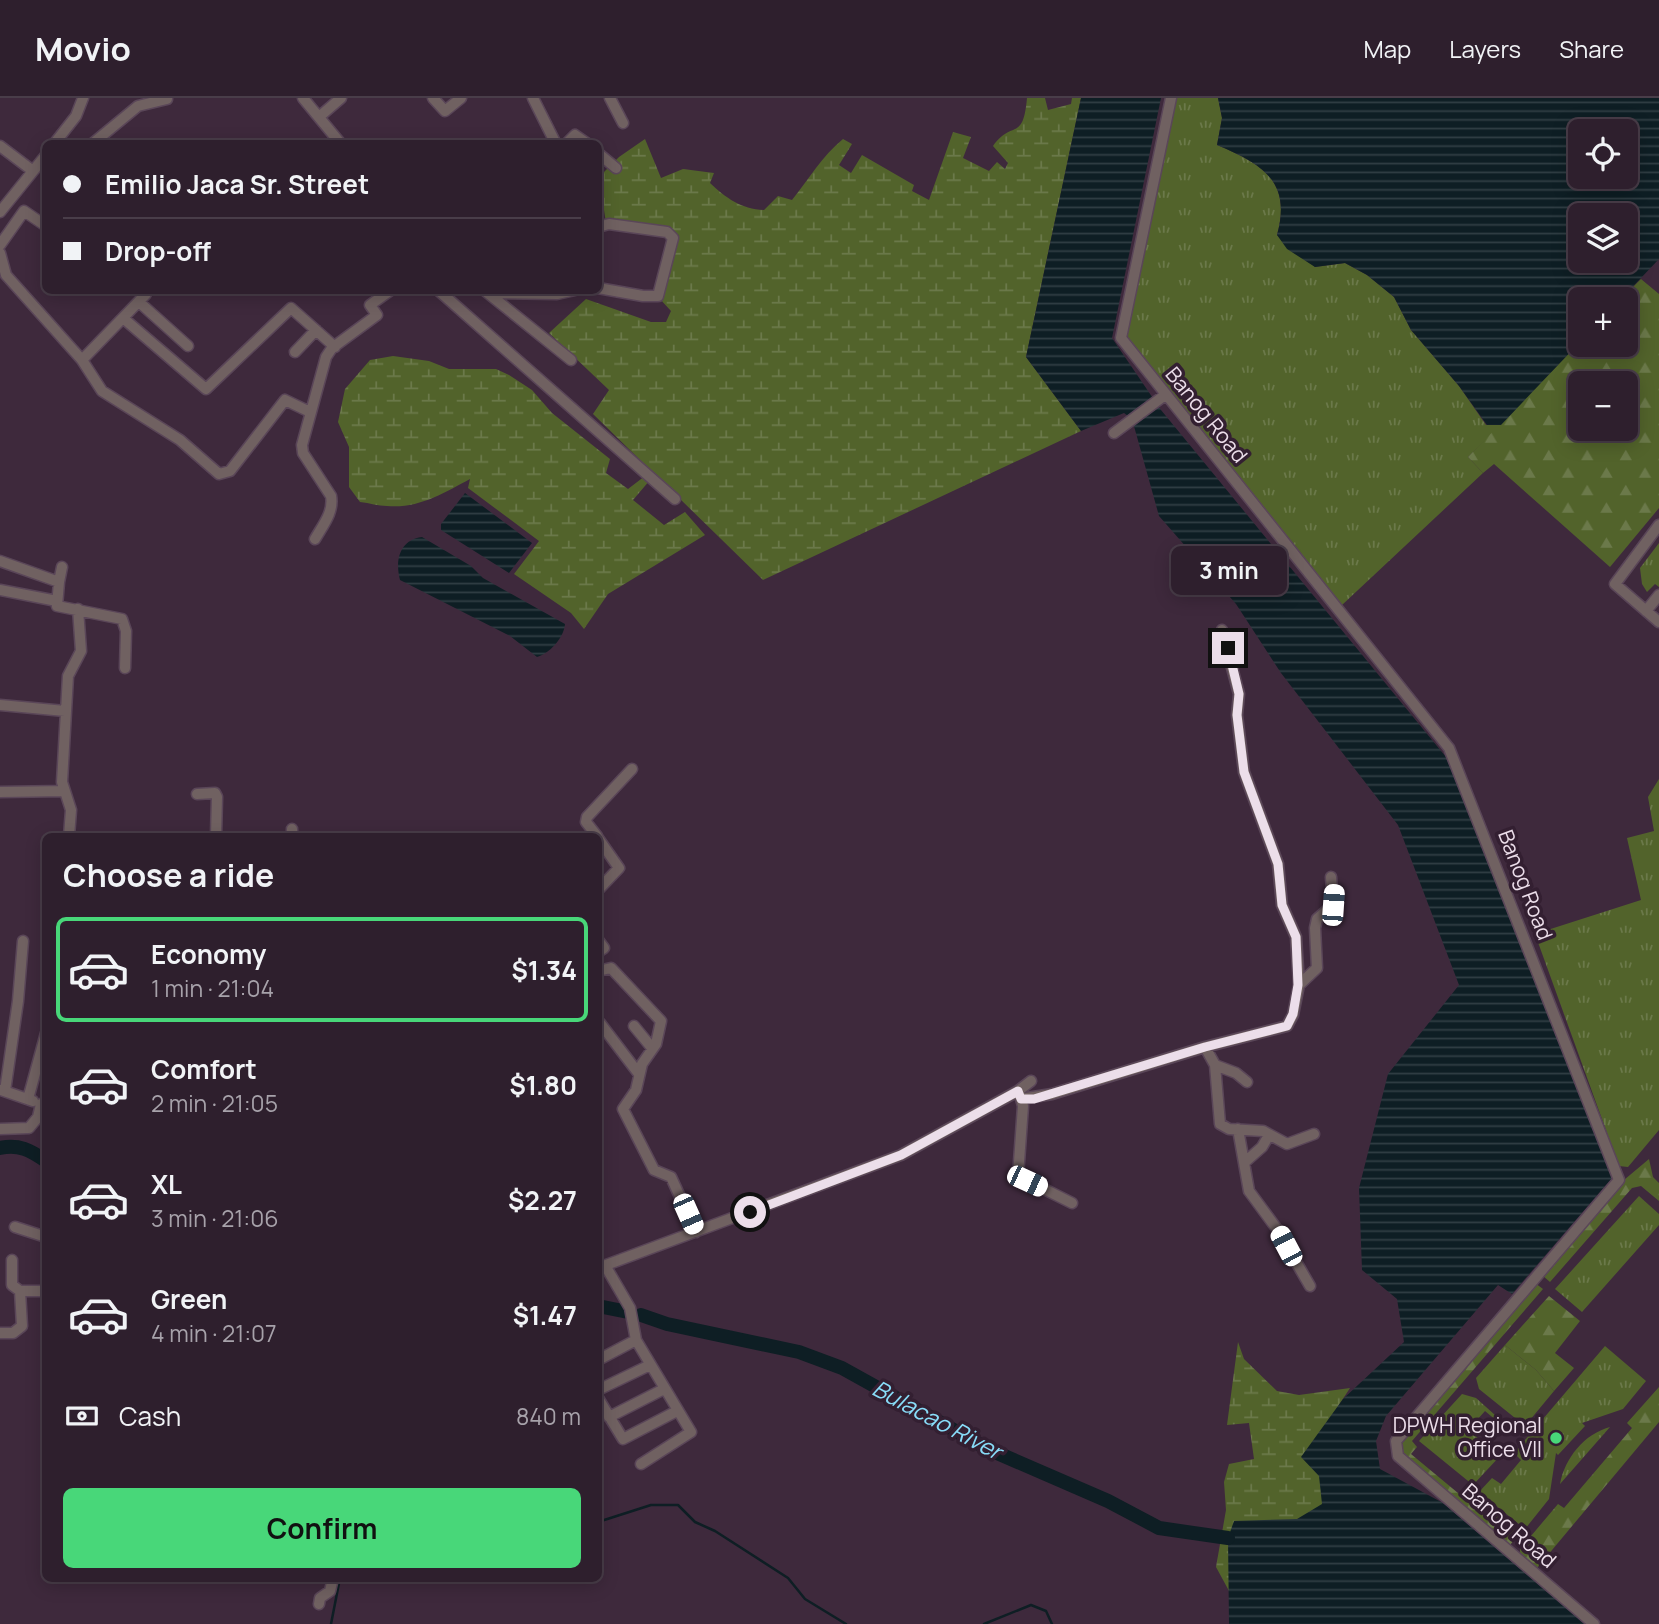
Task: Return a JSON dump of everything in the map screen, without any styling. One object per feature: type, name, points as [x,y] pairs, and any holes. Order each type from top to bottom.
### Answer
[{"type":"street","points":[[58,140],[76,116],[83,98]]},
{"type":"street","points":[[303,98],[338,140]]},
{"type":"street","points":[[319,117],[341,98]]},
{"type":"street","points":[[433,98],[445,111],[461,98]]},
{"type":"street","points":[[533,98],[554,140]]},
{"type":"street","points":[[610,98],[623,123]]},
{"type":"street","name":"Banog Road","points":[[1171,98],[1120,331],[1127,349],[1161,398],[1449,748],[1619,1180],[1396,1441],[1395,1449],[1398,1456],[1594,1624]]},
{"type":"street","points":[[99,140],[138,106],[167,99]]},
{"type":"street","points":[[0,146],[33,171]]},
{"type":"street","points":[[602,156],[616,168]]},
{"type":"street","points":[[13,224],[0,214],[42,160]]},
{"type":"street","points":[[0,245],[13,224],[27,211],[42,223]]},
{"type":"street","points":[[602,226],[609,224],[667,232],[673,238],[658,296],[602,289]]},
{"type":"street","points":[[0,253],[6,275],[82,360],[96,384],[109,397],[180,440],[219,474],[225,475],[230,471],[285,400],[310,412]]},
{"type":"street","points":[[315,539],[332,503],[303,453],[310,412],[327,358],[335,346],[377,315],[370,305],[385,294]]},
{"type":"street","points":[[443,294],[675,499]]},
{"type":"street","points":[[488,294],[571,360]]},
{"type":"street","points":[[82,360],[142,298],[188,346]]},
{"type":"street","points":[[123,318],[207,390],[291,308],[335,346]]},
{"type":"street","points":[[295,352],[316,330]]},
{"type":"street","points":[[1114,433],[1161,398]]},
{"type":"street","points":[[1659,525],[1615,584],[1659,622]]},
{"type":"street","points":[[0,561],[59,582]]},
{"type":"street","points":[[62,567],[57,606],[122,619],[126,631],[125,668]]},
{"type":"street","points":[[0,590],[57,601]]},
{"type":"street","points":[[1646,611],[1659,595]]},
{"type":"street","points":[[69,833],[71,810],[62,782],[68,676],[81,651],[78,609]]},
{"type":"street","points":[[641,1464],[690,1435],[690,1431],[636,1340],[630,1308],[602,1267],[901,1155],[1020,1095],[1052,1094],[1205,1047],[1287,1026],[1293,1014],[1298,985],[1296,937],[1282,905],[1278,864],[1244,772],[1237,715],[1239,694],[1222,631]]},
{"type":"street","points":[[0,705],[65,711]]},
{"type":"street","points":[[595,833],[586,822],[587,817],[632,769]]},
{"type":"street","points":[[0,792],[65,791]]},
{"type":"street","points":[[197,794],[215,793],[218,797],[216,833]]},
{"type":"street","points":[[602,843],[619,868],[602,886]]},
{"type":"street","points":[[1298,985],[1317,968],[1315,928],[1317,919],[1333,905],[1331,877]]},
{"type":"street","points":[[23,941],[18,1001],[3,1091],[42,1104]]},
{"type":"street","points":[[602,970],[611,968],[658,1017],[662,1025],[639,1074],[636,1090],[624,1105],[624,1112],[654,1170],[671,1177],[696,1232]]},
{"type":"street","points":[[602,1026],[639,1074]]},
{"type":"street","points":[[634,1026],[652,1048]]},
{"type":"street","points":[[1205,1047],[1215,1065],[1220,1124],[1229,1129],[1263,1131],[1287,1144],[1314,1134]]},
{"type":"street","points":[[28,1099],[42,1048]]},
{"type":"street","points":[[1215,1065],[1236,1073],[1247,1082]]},
{"type":"street","points":[[1031,1081],[1020,1095],[1018,1176],[1072,1203]]},
{"type":"street","points":[[0,1129],[23,1130],[33,1125],[42,1106]]},
{"type":"street","points":[[1238,1129],[1245,1162],[1246,1185],[1255,1204],[1277,1229],[1310,1286]]},
{"type":"street","points":[[1245,1162],[1262,1147],[1269,1135]]},
{"type":"street","points":[[15,1227],[42,1236]]},
{"type":"street","points":[[12,1260],[12,1285],[20,1291],[42,1291]]},
{"type":"street","points":[[0,1333],[17,1332],[22,1326],[20,1291]]},
{"type":"street","points":[[602,1358],[636,1340]]},
{"type":"street","points":[[602,1388],[650,1365]]},
{"type":"street","points":[[609,1417],[664,1389]]},
{"type":"street","points":[[602,1405],[622,1439],[677,1411]]},
{"type":"street","points":[[319,1604],[320,1598],[330,1591],[331,1582]]},
{"type":"green space","points":[[1027,98],[1045,98],[1048,110],[1071,104],[1072,98],[1081,98],[1026,357],[1081,431],[763,580],[593,414],[609,390],[549,333],[586,299],[651,322],[666,322],[671,311],[660,299],[679,235],[606,223],[602,174],[619,157],[645,139],[661,178],[683,169],[714,173],[710,183],[734,202],[764,210],[778,196],[792,200],[822,160],[843,139],[852,144],[839,165],[851,173],[862,155],[914,185],[912,191],[929,200],[953,132],[971,137],[963,158],[989,171],[997,162],[1005,169],[1008,163],[993,146],[1006,133],[1019,126]]},
{"type":"green space","points":[[1176,98],[1218,98],[1222,118],[1217,145],[1247,159],[1270,177],[1280,201],[1281,216],[1277,235],[1315,267],[1345,263],[1367,275],[1394,297],[1411,330],[1459,386],[1486,425],[1501,425],[1468,457],[1483,473],[1342,605],[1128,340],[1127,322]]},
{"type":"green space","points":[[1641,279],[1659,294],[1659,508],[1610,567],[1494,464],[1483,473],[1468,457],[1568,354],[1568,357],[1638,357],[1638,287],[1633,287]]},
{"type":"green space","points":[[393,356],[429,361],[449,369],[496,369],[509,375],[532,390],[552,413],[610,459],[606,473],[628,489],[645,476],[650,480],[633,500],[664,525],[685,512],[705,535],[608,594],[584,629],[571,613],[514,574],[539,541],[468,488],[470,479],[430,499],[409,505],[384,506],[360,502],[349,487],[349,447],[338,422],[345,389],[370,360]]},
{"type":"green space","points":[[1659,543],[1659,587],[1655,584],[1647,592],[1642,584],[1640,568]]},
{"type":"green space","points":[[1659,779],[1659,1130],[1628,1167],[1619,1166],[1535,934],[1641,900],[1627,838],[1654,831],[1648,797]]},
{"type":"green space","points":[[1649,1159],[1653,1177],[1659,1183],[1659,1201],[1641,1186],[1632,1188],[1550,1282],[1542,1275],[1624,1180]]},
{"type":"green space","points":[[1639,1196],[1659,1214],[1659,1225],[1582,1312],[1555,1289]]},
{"type":"green space","points":[[1535,1283],[1543,1289],[1412,1441],[1417,1447],[1411,1454],[1464,1498],[1470,1492],[1520,1533],[1510,1545],[1402,1455],[1400,1446]]},
{"type":"green space","points":[[1549,1296],[1580,1321],[1555,1353],[1574,1368],[1554,1391],[1536,1370],[1505,1345]]},
{"type":"green space","points":[[1238,1342],[1244,1359],[1277,1391],[1299,1395],[1350,1388],[1309,1451],[1331,1495],[1241,1613],[1216,1567],[1226,1510],[1224,1482],[1229,1464],[1254,1459],[1249,1423],[1227,1425]]},
{"type":"green space","points":[[1505,1345],[1536,1370],[1554,1391],[1525,1426],[1479,1389],[1476,1378]]},
{"type":"green space","points":[[1605,1346],[1646,1381],[1623,1409],[1582,1423],[1585,1426],[1558,1455],[1556,1453],[1549,1499],[1525,1529],[1479,1492],[1492,1478],[1501,1484],[1521,1460],[1514,1453]]},
{"type":"green space","points":[[1659,1387],[1659,1422],[1537,1568],[1520,1553],[1520,1549],[1558,1504],[1564,1508],[1632,1428],[1627,1423]]},
{"type":"green space","points":[[1462,1394],[1476,1398],[1505,1424],[1503,1426],[1485,1411],[1468,1430],[1483,1442],[1480,1445],[1490,1454],[1494,1450],[1500,1456],[1473,1485],[1419,1441]]},
{"type":"green space","points":[[1610,1427],[1560,1484],[1566,1465],[1577,1448],[1592,1435]]},
{"type":"shaded area","points":[[1081,98],[1161,98],[1112,338],[1161,410],[1446,757],[1612,1178],[1512,1294],[1498,1285],[1386,1416],[1376,1441],[1380,1469],[1443,1503],[1585,1624],[1229,1624],[1228,1538],[1234,1521],[1297,1519],[1322,1504],[1319,1476],[1301,1457],[1343,1399],[1404,1342],[1397,1299],[1362,1270],[1359,1188],[1388,1074],[1459,985],[1398,825],[1281,673],[1236,604],[1159,516],[1132,419],[1124,413],[1081,431],[1026,357]]},
{"type":"shaded area","points":[[1218,98],[1659,98],[1659,259],[1632,287],[1568,287],[1568,355],[1501,425],[1487,425],[1459,386],[1411,330],[1394,297],[1367,275],[1345,263],[1315,267],[1287,249],[1277,235],[1281,216],[1280,201],[1270,177],[1247,159],[1217,145],[1222,118]]},
{"type":"shaded area","points":[[465,493],[532,543],[509,573],[441,530],[441,524]]},
{"type":"shaded area","points":[[422,537],[471,566],[483,578],[565,624],[555,645],[537,657],[510,636],[400,580],[400,552],[408,542]]},
{"type":"waterway","name":"Bulacao River","points":[[0,1148],[24,1149],[42,1158]]},
{"type":"waterway","name":"Bulacao River","points":[[602,1307],[628,1312]]},
{"type":"waterway","name":"Bulacao River","points":[[641,1315],[667,1324],[799,1352],[842,1368],[988,1449],[1108,1501],[1159,1528],[1228,1538]]},
{"type":"waterway","points":[[602,1521],[651,1505],[678,1505],[695,1522],[715,1531],[788,1578],[805,1599],[846,1624]]},
{"type":"waterway","points":[[331,1624],[339,1582]]},
{"type":"waterway","points":[[984,1624],[1031,1605],[1046,1611],[1052,1624]]},
{"type":"place","name":"DPWH Regional Office VII","points":[[1556,1438]]},
{"type":"route","points":[[750,1212],[901,1155],[1018,1091],[1021,1099],[1034,1099],[1205,1047],[1287,1026],[1293,1014],[1298,985],[1296,937],[1282,905],[1278,864],[1268,844],[1244,772],[1237,715],[1239,694],[1228,648]]}]
